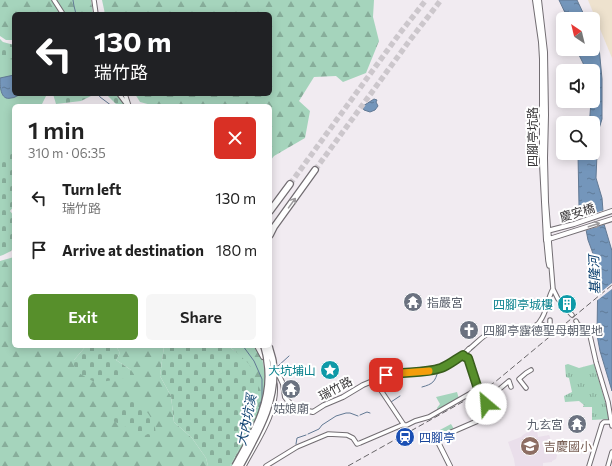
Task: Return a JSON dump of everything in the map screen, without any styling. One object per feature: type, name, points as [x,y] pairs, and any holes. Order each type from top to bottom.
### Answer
[{"type":"highway","points":[[272,231],[316,170]]},
{"type":"highway","points":[[272,208],[290,184]]},
{"type":"highway","points":[[235,466],[257,425],[263,409],[268,385],[268,362],[264,348]]},
{"type":"highway","points":[[240,466],[261,427],[268,410],[273,385],[272,361],[269,348]]},
{"type":"street","points":[[54,0],[62,12]]},
{"type":"street","points":[[94,0],[96,12]]},
{"type":"street","name":"四腳亭坑路","points":[[536,0],[542,59],[542,164],[547,231]]},
{"type":"street","name":"四腳亭坑路","points":[[539,0],[545,52],[547,240],[553,290]]},
{"type":"street","name":"慶安橋","points":[[547,231],[612,211]]},
{"type":"street","name":"慶安橋","points":[[547,240],[612,219]]},
{"type":"street","points":[[553,290],[558,299],[572,315]]},
{"type":"street","name":"瑞竹路","points":[[276,370],[283,384],[285,397],[288,401],[292,405],[313,412],[363,385],[386,375],[441,368],[463,355],[490,332],[526,330],[541,321],[549,295],[553,290]]},
{"type":"street","points":[[541,324],[550,328],[550,320]]},
{"type":"street","points":[[576,321],[589,331],[610,410],[611,424],[604,422],[602,424],[589,466]]},
{"type":"street","points":[[258,348],[263,357]]},
{"type":"street","points":[[469,349],[468,358],[479,391],[486,404]]},
{"type":"street","points":[[463,355],[468,358]]},
{"type":"street","points":[[244,466],[270,415],[275,398],[276,370]]},
{"type":"street","points":[[526,388],[519,379],[531,370]]},
{"type":"street","points":[[374,380],[404,425]]},
{"type":"street","points":[[450,466],[437,440],[482,419],[486,404],[490,402],[489,398],[509,381],[511,387]]},
{"type":"street","points":[[266,466],[297,447],[328,434],[347,435],[353,438],[357,444],[404,425],[429,417],[479,391]]},
{"type":"street","points":[[608,466],[612,452]]},
{"type":"shaded area","points":[[588,0],[612,0],[612,58],[600,29],[600,12],[593,12]]},
{"type":"shaded area","name":"吉慶國小","points":[[536,424],[538,437],[549,435],[552,450],[558,452],[556,459],[552,462],[543,463],[543,466],[515,466],[508,442],[521,437],[531,430],[530,426]]},
{"type":"green space","points":[[0,0],[91,0],[93,12],[12,12],[12,40],[6,40],[0,36]]},
{"type":"green space","points":[[102,0],[374,0],[373,17],[379,41],[366,73],[343,82],[336,76],[314,77],[299,101],[310,111],[305,138],[272,158],[272,104],[148,104],[140,102],[136,96],[272,96],[272,12],[105,12]]},
{"type":"green space","points":[[0,39],[3,42],[12,44],[12,96],[46,96],[42,104],[12,104],[12,208],[10,211],[12,214],[12,250],[0,256]]},
{"type":"green space","points":[[0,57],[12,60],[12,96],[44,96],[39,104],[12,104],[12,142],[9,152],[0,159]]},
{"type":"green space","points":[[54,96],[91,96],[81,101],[56,104]]},
{"type":"green space","points":[[108,96],[124,96],[126,104],[116,104]]},
{"type":"green space","points":[[12,258],[12,348],[84,348],[74,360],[131,370],[116,360],[120,353],[117,348],[164,348],[160,376],[171,396],[174,422],[192,438],[206,458],[208,466],[0,466],[0,261]]},
{"type":"green space","points":[[84,348],[117,348],[120,353],[116,360],[131,370],[135,376],[96,383],[77,372],[73,363]]},
{"type":"green space","points":[[164,348],[231,348],[249,364],[262,394],[262,402],[230,466],[208,466],[206,458],[192,438],[174,422],[171,396],[160,376]]},
{"type":"green space","points":[[231,348],[257,348],[262,357],[265,375],[263,403],[256,420],[232,466],[230,466],[256,416],[235,351]]},
{"type":"green space","points":[[568,364],[579,368],[594,364],[609,419],[592,420],[592,407],[583,407],[584,405],[579,401],[565,402],[564,396],[572,392],[569,378],[566,377],[565,365]]},
{"type":"green space","points":[[457,392],[459,399],[438,411],[437,408],[440,404],[436,397]]},
{"type":"green space","points":[[135,398],[153,422],[156,433],[155,439],[108,419],[120,404]]},
{"type":"green space","points":[[451,424],[454,429],[440,436],[438,431]]},
{"type":"water","points":[[559,0],[577,0],[583,12],[565,12]]},
{"type":"water","points":[[580,56],[600,56],[602,79],[602,119],[600,126],[600,116],[590,116],[590,108],[600,108],[600,64],[583,63]]},
{"type":"water","points":[[12,75],[12,96],[18,96],[14,98],[7,98],[3,95],[1,92],[0,78]]},
{"type":"water","points":[[374,99],[377,100],[376,102],[378,106],[375,110],[370,112],[364,110],[362,107]]},
{"type":"water","points":[[578,160],[597,160],[596,178],[602,198],[604,224],[612,251],[612,391],[600,351],[597,335],[598,267],[588,240],[583,214],[579,206]]},
{"type":"pier","points":[[605,210],[606,224],[584,231],[581,217]]},
{"type":"pier","points":[[612,283],[612,289],[595,302],[596,296]]},
{"type":"waterway","name":"大內坑溪","points":[[73,0],[76,12]]},
{"type":"waterway","name":"大內坑溪","points":[[99,96],[109,104]]},
{"type":"waterway","name":"大內坑溪","points":[[244,348],[254,361],[262,379],[262,398],[257,417]]},
{"type":"waterway","points":[[277,367],[289,356]]},
{"type":"waterway","points":[[422,387],[433,382],[438,371]]},
{"type":"waterway","points":[[391,402],[400,396]]},
{"type":"waterway","points":[[360,415],[367,412],[370,413]]},
{"type":"waterway","points":[[308,434],[319,429],[322,425],[336,416],[346,413],[358,416]]},
{"type":"waterway","points":[[296,444],[297,438],[306,435]]},
{"type":"tunnel","points":[[290,184],[400,33],[426,0]]},
{"type":"tunnel","points":[[315,170],[441,0]]},
{"type":"railway","points":[[348,466],[475,395],[495,382],[612,285]]},
{"type":"slow traffic","points":[[402,373],[429,371]]},
{"type":"place","name":"指嚴宮","points":[[413,302]]},
{"type":"place","name":"四腳亭城樓","points":[[567,304]]},
{"type":"place","name":"四腳亭露德聖母朝聖地","points":[[469,330]]},
{"type":"place","name":"大坑埔山","points":[[330,370]]},
{"type":"place","name":"姑娘廟","points":[[291,389]]},
{"type":"place","name":"九玄宮","points":[[577,424]]},
{"type":"place","name":"四腳亭","points":[[405,437]]},
{"type":"place","name":"吉慶國小","points":[[530,446]]},
{"type":"route","points":[[386,375],[441,368],[463,355],[468,358],[478,389],[486,404]]},
{"type":"water label","name":"基隆河","points":[[594,275]]}]
